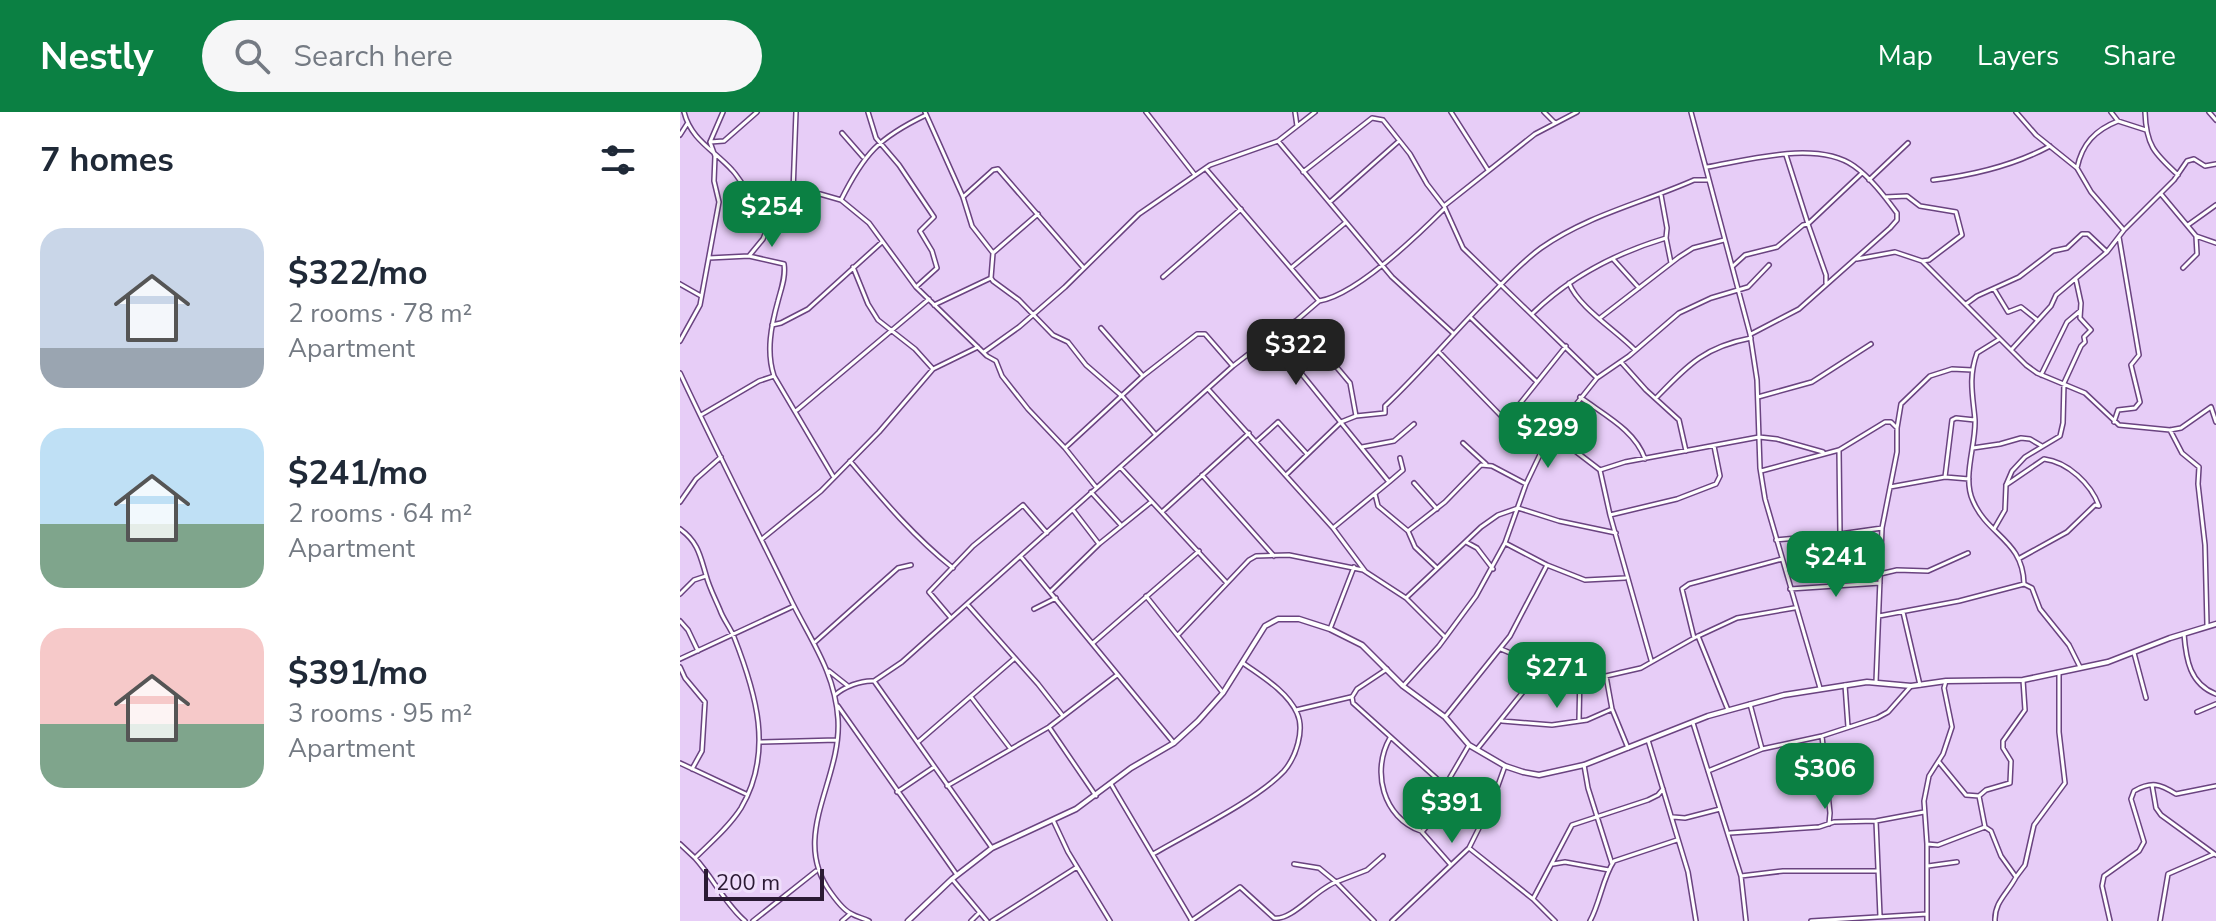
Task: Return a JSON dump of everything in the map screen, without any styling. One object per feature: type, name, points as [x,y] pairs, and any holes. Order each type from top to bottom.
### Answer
[{"type":"street","points":[[684,112],[687,124],[700,143],[732,170],[748,190],[767,225],[765,236],[749,256]]},
{"type":"street","points":[[680,341],[702,297],[719,202],[714,181],[715,156],[710,142],[723,112]]},
{"type":"street","points":[[710,142],[724,141],[757,112]]},
{"type":"street","points":[[793,192],[796,112]]},
{"type":"street","points":[[868,112],[873,132],[934,217],[920,232],[932,251],[937,268],[916,287]]},
{"type":"street","points":[[1146,112],[1195,176]]},
{"type":"street","points":[[1295,112],[1297,126]]},
{"type":"street","points":[[984,352],[1033,314],[1109,246],[1131,221],[1206,169],[1278,141],[1315,112]]},
{"type":"street","points":[[1450,112],[1488,170]]},
{"type":"street","points":[[1544,112],[1555,123]]},
{"type":"street","points":[[835,695],[850,687],[874,681],[895,668],[1233,366],[1319,301],[1335,297],[1383,266],[1488,170],[1535,134],[1577,112]]},
{"type":"street","points":[[1691,112],[1750,336],[1758,397],[1761,471],[1776,540],[1820,688]]},
{"type":"street","points":[[2016,112],[2028,127],[2077,168],[2091,192],[2124,230]]},
{"type":"street","points":[[2111,112],[2118,121],[2146,130]]},
{"type":"street","points":[[2145,112],[2150,146],[2178,175]]},
{"type":"street","points":[[2209,112],[2216,120]]},
{"type":"street","points":[[841,200],[864,158],[892,133],[926,114],[963,197],[972,226],[993,253],[991,278],[996,285],[1019,300],[1053,336],[1068,342],[1086,365],[1123,397],[1156,434]]},
{"type":"street","points":[[1303,172],[1372,118],[1383,120],[1444,207],[1463,248],[1597,378]]},
{"type":"street","points":[[2077,168],[2081,152],[2091,137],[2098,130],[2118,121]]},
{"type":"street","points":[[680,135],[687,124]]},
{"type":"street","points":[[842,133],[864,158]]},
{"type":"street","points":[[1278,141],[1399,285],[1454,334]]},
{"type":"street","points":[[1330,203],[1399,141]]},
{"type":"street","points":[[1869,180],[1908,143]]},
{"type":"street","points":[[1933,180],[1962,177],[2010,164],[2050,146]]},
{"type":"street","points":[[1656,398],[1697,357],[1750,336],[1791,315],[1897,220],[1897,213],[1862,173],[1851,164],[1831,157],[1811,153],[1786,155],[1707,167]]},
{"type":"street","points":[[1786,155],[1826,275],[1826,284]]},
{"type":"street","points":[[2012,349],[2051,306],[2056,295],[2107,252],[2190,159],[2205,166],[2216,164]]},
{"type":"street","points":[[963,197],[997,169],[1083,268]]},
{"type":"street","points":[[1206,169],[1319,301]]},
{"type":"street","points":[[1733,266],[1745,255],[1777,247],[1808,224],[1862,173]]},
{"type":"street","points":[[1287,474],[1341,422],[1356,416],[1385,413],[1385,406],[1532,255],[1582,223],[1694,180],[1709,180]]},
{"type":"street","points":[[748,190],[820,194],[841,200],[862,216],[916,287],[996,361],[1002,376],[1096,487]]},
{"type":"street","points":[[2161,194],[2196,236],[2197,254],[2183,268]]},
{"type":"street","points":[[1661,195],[1671,263]]},
{"type":"street","points":[[1884,197],[1907,196],[1920,206],[1956,212],[1962,235],[1929,260],[1922,261]]},
{"type":"street","points":[[2188,225],[2216,205]]},
{"type":"street","points":[[1163,277],[1241,209]]},
{"type":"street","points":[[993,253],[1038,214]]},
{"type":"street","points":[[1291,268],[1345,223]]},
{"type":"street","points":[[1966,304],[2019,277],[2053,251],[2067,248],[2082,234],[2088,234],[2107,252]]},
{"type":"street","points":[[2196,236],[2216,243]]},
{"type":"street","points":[[2114,422],[2119,409],[2135,408],[2140,402],[2131,365],[2139,355],[2119,237]]},
{"type":"street","points":[[1532,313],[1585,271],[1666,238]]},
{"type":"street","points":[[1600,318],[1693,248],[1724,240]]},
{"type":"street","points":[[772,325],[802,313],[882,242]]},
{"type":"street","points":[[1857,259],[1895,252],[1922,261],[2026,365],[2041,375],[2085,393],[2114,422],[2139,428],[2170,430],[2185,425],[2211,407],[2216,422]]},
{"type":"street","points":[[709,258],[749,256],[784,264],[785,273],[772,325],[769,360],[774,376],[834,477]]},
{"type":"street","points":[[1613,259],[1639,288]]},
{"type":"street","points":[[1403,686],[1445,637],[1493,569],[1546,442],[1580,397],[1597,378],[1679,313],[1711,298],[1740,291],[1769,265]]},
{"type":"street","points":[[853,267],[874,314],[933,369]]},
{"type":"street","points":[[934,305],[991,278]]},
{"type":"street","points":[[1994,529],[2005,510],[2006,485],[2017,465],[2060,436],[2064,383],[2085,342],[2084,337],[2090,331],[2080,318],[2076,280]]},
{"type":"street","points":[[1569,283],[1572,290],[1635,350]]},
{"type":"street","points":[[680,284],[702,297]]},
{"type":"street","points":[[1994,289],[2008,312],[2021,307],[2037,320]]},
{"type":"street","points":[[796,410],[929,299]]},
{"type":"street","points":[[2041,375],[2067,322],[2081,311]]},
{"type":"street","points":[[1470,317],[1536,381]]},
{"type":"street","points":[[1297,320],[1350,383],[1356,416]]},
{"type":"street","points":[[1101,328],[1143,376]]},
{"type":"street","points":[[1065,448],[1143,376],[1200,333],[1205,334],[1233,366]]},
{"type":"street","points":[[1271,336],[1389,482]]},
{"type":"street","points":[[2000,339],[1977,353],[1972,370],[1971,399],[1975,420],[1969,491],[1974,504],[2020,558],[2024,584]]},
{"type":"street","points":[[1758,397],[1812,382],[1871,344]]},
{"type":"street","points":[[1506,421],[1566,346]]},
{"type":"street","points":[[762,540],[799,511],[879,432],[933,369],[978,347]]},
{"type":"street","points":[[1439,352],[1506,421],[1546,442]]},
{"type":"street","points":[[1621,362],[1637,382],[1679,420],[1686,451]]},
{"type":"street","points":[[1876,682],[1882,528],[1897,452],[1901,404],[1930,376],[1952,369],[1972,370]]},
{"type":"street","points":[[680,373],[829,671],[836,703],[837,740],[830,781],[814,833],[813,852],[817,871],[833,896],[850,914],[869,921]]},
{"type":"street","points":[[701,415],[759,381],[774,376]]},
{"type":"street","points":[[680,392],[686,387]]},
{"type":"street","points":[[1208,389],[1287,474],[1366,572]]},
{"type":"street","points":[[1580,397],[1633,436],[1640,444],[1645,459]]},
{"type":"street","points":[[1945,477],[1952,420],[1975,420]]},
{"type":"street","points":[[1257,441],[1278,422],[1307,454]]},
{"type":"street","points":[[1761,471],[1839,450],[1885,422],[1897,428]]},
{"type":"street","points":[[1362,447],[1394,441],[1414,424]]},
{"type":"street","points":[[2170,430],[2182,453],[2199,467],[2207,625]]},
{"type":"street","points":[[1163,511],[1249,433]]},
{"type":"street","points":[[1553,434],[1600,470],[1651,661]]},
{"type":"street","points":[[1600,470],[1759,437],[1826,453]]},
{"type":"street","points":[[1973,448],[2021,438],[2030,439],[2043,447]]},
{"type":"street","points":[[1463,443],[1486,464],[1526,484]]},
{"type":"street","points":[[1610,515],[1677,499],[1716,484],[1720,476],[1714,446]]},
{"type":"street","points":[[1839,450],[1840,534]]},
{"type":"street","points":[[680,502],[696,479],[721,457]]},
{"type":"street","points":[[1333,528],[1403,470],[1400,458]]},
{"type":"street","points":[[2006,485],[2044,459],[2049,459],[2072,471],[2088,485],[2099,506],[2095,505],[2067,532],[2020,558]]},
{"type":"street","points":[[850,461],[914,535],[953,568]]},
{"type":"street","points":[[1408,531],[1437,509],[1475,469],[1486,464]]},
{"type":"street","points":[[1120,467],[1226,582]]},
{"type":"street","points":[[1202,475],[1274,556]]},
{"type":"street","points":[[1890,487],[1945,477],[1969,479]]},
{"type":"street","points":[[1414,483],[1437,509]]},
{"type":"street","points":[[1091,492],[1121,525]]},
{"type":"street","points":[[1375,494],[1378,506],[1408,531],[1415,547],[1438,569]]},
{"type":"street","points":[[1050,592],[1099,544],[1151,502]]},
{"type":"street","points":[[952,618],[929,592],[973,546],[1022,505],[1047,533]]},
{"type":"street","points":[[1406,598],[1498,515],[1518,508],[1547,518],[1616,533]]},
{"type":"street","points":[[1073,510],[1099,544]]},
{"type":"street","points":[[1776,540],[1882,528]]},
{"type":"street","points":[[680,529],[698,548],[706,576],[733,634],[753,696],[761,742],[757,766],[732,820],[695,858]]},
{"type":"street","points":[[1466,542],[1477,548],[1493,569]]},
{"type":"street","points":[[1505,543],[1585,580],[1627,577]]},
{"type":"street","points":[[1093,643],[1199,551]]},
{"type":"street","points":[[1880,574],[1897,570],[1928,571],[1968,553]]},
{"type":"street","points":[[1178,635],[1249,560],[1256,556],[1289,555],[1366,572],[1406,598],[1445,637]]},
{"type":"street","points":[[1021,557],[1174,743]]},
{"type":"street","points":[[1728,711],[1696,637],[1682,589],[1782,559]]},
{"type":"street","points":[[814,643],[898,568],[911,565]]},
{"type":"street","points":[[1445,717],[1501,649],[1547,565]]},
{"type":"street","points":[[1330,629],[1354,567]]},
{"type":"street","points":[[680,594],[694,580],[706,576]]},
{"type":"street","points":[[1790,589],[1880,583]]},
{"type":"street","points":[[1879,616],[2024,584],[2032,588],[2040,609],[2069,645],[2080,667]]},
{"type":"street","points":[[1146,596],[1223,693]]},
{"type":"street","points":[[1034,609],[1056,598]]},
{"type":"street","points":[[967,604],[1063,716]]},
{"type":"street","points":[[680,659],[794,606]]},
{"type":"street","points":[[1501,649],[1543,667],[1606,676],[1630,672],[1737,618],[1796,608]]},
{"type":"street","points":[[1903,612],[1920,685]]},
{"type":"street","points":[[909,921],[955,877],[992,848],[1096,796],[1131,768],[1174,743],[1223,693],[1265,626],[1278,619],[1299,619],[1330,629],[1362,645],[1403,686],[1445,717],[1469,745],[1505,766],[1539,775],[1584,765],[1750,704],[1820,688],[1876,682],[1911,686],[1946,681],[2023,680],[2108,662],[2216,624]]},
{"type":"street","points":[[680,621],[698,651]]},
{"type":"street","points":[[2184,634],[2192,675],[2202,688],[2216,694]]},
{"type":"street","points":[[2134,653],[2146,698]]},
{"type":"street","points":[[917,743],[1015,658]]},
{"type":"street","points":[[1153,854],[1266,787],[1285,769],[1296,750],[1300,726],[1296,710],[1276,688],[1242,662]]},
{"type":"street","points":[[680,667],[705,702],[702,751],[692,769]]},
{"type":"street","points":[[1477,749],[1543,667]]},
{"type":"street","points":[[1296,710],[1352,697],[1357,689],[1387,669]]},
{"type":"street","points":[[829,671],[850,687]]},
{"type":"street","points":[[1579,720],[1580,673]]},
{"type":"street","points":[[1995,921],[2000,900],[2025,865],[2034,825],[2065,783],[2059,732],[2059,673]]},
{"type":"street","points":[[947,786],[1049,727],[1117,675]]},
{"type":"street","points":[[1606,676],[1612,709],[1628,748]]},
{"type":"street","points":[[1939,761],[1966,795],[1979,796],[2010,783],[2011,761],[2003,748],[2003,741],[2025,710],[2023,680]]},
{"type":"street","points":[[874,681],[992,848]]},
{"type":"street","points":[[1927,921],[1928,866],[1924,812],[1929,776],[1939,761],[1952,727],[1944,688],[1946,681]]},
{"type":"street","points":[[1845,685],[1848,727]]},
{"type":"street","points":[[1708,771],[1762,749],[1822,736],[1888,712],[1911,686]]},
{"type":"street","points":[[971,697],[1010,748]]},
{"type":"street","points":[[1352,697],[1359,709],[1445,786]]},
{"type":"street","points":[[836,703],[979,913],[990,921],[1077,867]]},
{"type":"street","points":[[1750,704],[1762,749]]},
{"type":"street","points":[[2197,712],[2216,704]]},
{"type":"street","points":[[1502,721],[1538,725],[1587,720],[1612,709]]},
{"type":"street","points":[[1693,723],[1741,876],[1746,921]]},
{"type":"street","points":[[1049,727],[1096,796]]},
{"type":"street","points":[[1822,736],[1829,824]]},
{"type":"street","points":[[1390,738],[1380,763],[1383,797],[1408,825],[1422,832],[1451,865]]},
{"type":"street","points":[[761,742],[837,740]]},
{"type":"street","points":[[1648,740],[1691,883],[1696,921]]},
{"type":"street","points":[[1422,832],[1436,815],[1445,786],[1469,745]]},
{"type":"street","points":[[680,763],[746,794]]},
{"type":"street","points":[[1584,765],[1588,788],[1612,864]]},
{"type":"street","points":[[1392,921],[1469,848],[1492,802],[1505,766]]},
{"type":"street","points":[[897,792],[934,767]]},
{"type":"street","points":[[1111,784],[1192,921],[1240,887],[1274,918],[1283,918],[1317,891],[1370,869],[1383,856]]},
{"type":"street","points":[[2110,921],[2102,886],[2104,876],[2143,846],[2144,833],[2131,794],[2138,788],[2152,785],[2166,787],[2176,794],[2216,786]]},
{"type":"street","points":[[2152,785],[2156,808],[2161,815],[2215,854]]},
{"type":"street","points":[[1533,899],[1572,825],[1648,800],[1663,789]]},
{"type":"street","points":[[1979,796],[1985,827],[1991,831],[2001,856],[2016,877]]},
{"type":"street","points":[[1672,817],[1685,818],[1720,809]]},
{"type":"street","points":[[1729,833],[1819,827],[1853,820],[1876,821],[1924,812]]},
{"type":"street","points":[[1053,820],[1110,921]]},
{"type":"street","points":[[1876,821],[1880,916]]},
{"type":"street","points":[[1927,844],[1938,845],[1985,827]]},
{"type":"street","points":[[1599,921],[1591,920],[1612,864],[1617,859],[1677,840]]},
{"type":"street","points":[[680,844],[721,889],[728,905],[745,921]]},
{"type":"street","points":[[1469,848],[1533,899],[1555,921]]},
{"type":"street","points":[[2160,921],[2168,874],[2215,854]]},
{"type":"street","points":[[1550,866],[1565,862],[1609,870]]},
{"type":"street","points":[[1928,866],[1957,862]]},
{"type":"street","points":[[1294,864],[1319,868],[1374,921]]},
{"type":"street","points":[[753,921],[817,871]]},
{"type":"street","points":[[1741,876],[1783,871],[1877,871]]},
{"type":"street","points":[[971,921],[979,913]]},
{"type":"street","points":[[842,921],[850,914]]},
{"type":"street","points":[[1811,921],[1927,914]]}]
